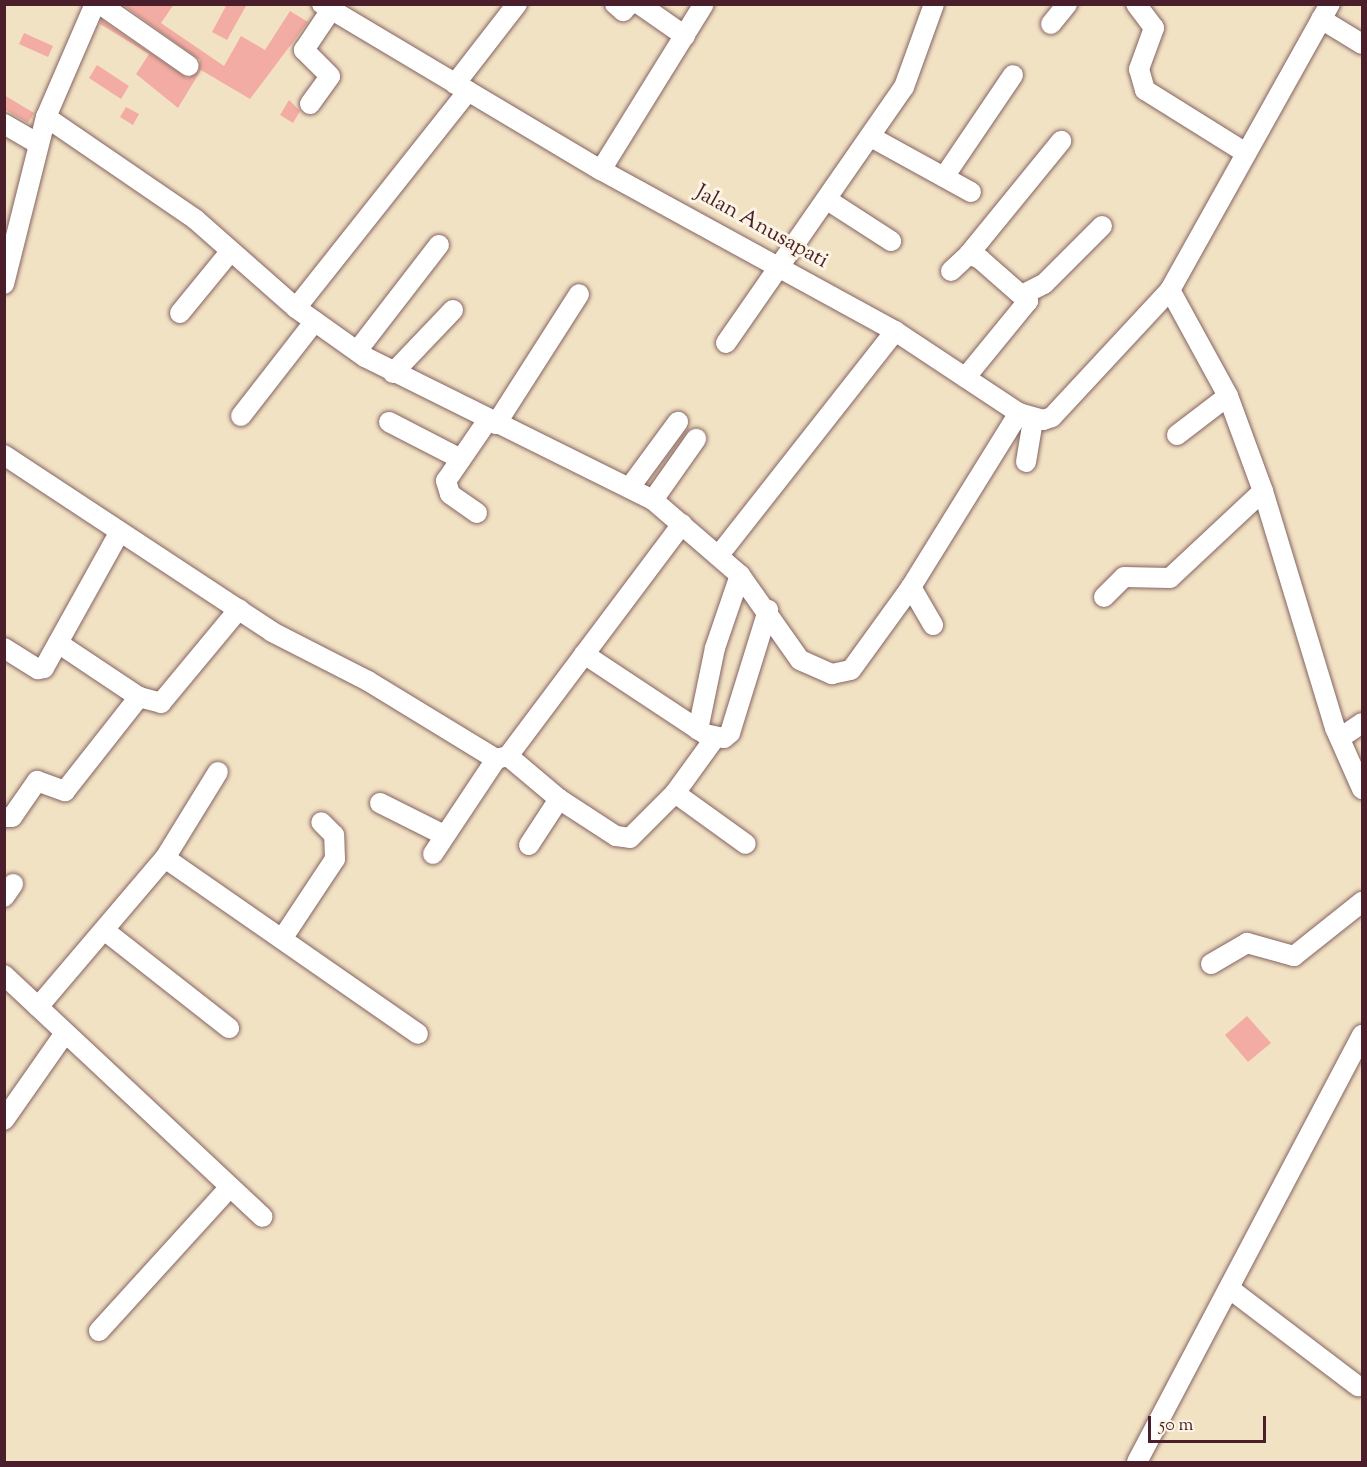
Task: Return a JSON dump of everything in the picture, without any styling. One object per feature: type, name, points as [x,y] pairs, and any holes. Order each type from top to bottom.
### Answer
[{"type":"street","points":[[296,308],[462,88],[517,4]]},
{"type":"street","points":[[615,4],[623,11],[630,4]]},
{"type":"street","points":[[639,4],[685,36]]},
{"type":"street","points":[[601,170],[704,4]]},
{"type":"street","points":[[726,343],[829,201],[904,87],[933,4]]},
{"type":"street","points":[[1051,24],[1066,4]]},
{"type":"street","points":[[1136,4],[1154,28],[1139,69],[1145,90],[1246,153]]},
{"type":"street","points":[[4,284],[8,250],[46,117],[92,6],[189,66]]},
{"type":"street","points":[[310,104],[330,76],[304,50],[334,8]]},
{"type":"street","name":"Jalan Anusapati","points":[[334,8],[462,88],[601,170],[781,265],[895,331],[1026,417]]},
{"type":"street","points":[[1026,417],[1052,417],[1166,293],[1326,12],[1362,44]]},
{"type":"street","points":[[944,177],[1013,75]]},
{"type":"street","points":[[46,117],[164,196],[296,308],[357,351],[393,373],[653,500],[740,575],[768,610],[800,660],[843,675],[911,587],[1026,417]]},
{"type":"street","points":[[4,124],[38,144]]},
{"type":"street","points":[[871,137],[971,192]]},
{"type":"street","points":[[951,271],[969,254],[1061,141]]},
{"type":"street","points":[[829,201],[891,241]]},
{"type":"street","points":[[1024,294],[1044,284],[1102,226]]},
{"type":"street","points":[[357,351],[439,245]]},
{"type":"street","points":[[180,313],[230,252]]},
{"type":"street","points":[[965,378],[1026,309],[1024,294],[969,254]]},
{"type":"street","points":[[1166,293],[1228,396],[1263,491],[1340,738],[1362,789]]},
{"type":"street","points":[[477,513],[446,486],[461,459],[492,422],[579,294]]},
{"type":"street","points":[[393,373],[453,310]]},
{"type":"street","points":[[241,416],[315,321]]},
{"type":"street","points":[[719,555],[895,331]]},
{"type":"street","points":[[1177,435],[1228,396]]},
{"type":"street","points":[[1026,417],[1026,462]]},
{"type":"street","points":[[389,422],[461,459]]},
{"type":"street","points":[[630,487],[678,423]]},
{"type":"street","points":[[653,500],[696,439]]},
{"type":"street","points":[[4,455],[119,533],[239,609],[502,757],[559,799],[616,836],[630,838],[675,793],[707,734],[715,648],[740,575]]},
{"type":"street","points":[[1104,597],[1124,577],[1170,578],[1263,491]]},
{"type":"street","points":[[433,854],[444,835],[502,757],[584,654],[682,524]]},
{"type":"street","points":[[4,648],[41,669],[119,533]]},
{"type":"street","points":[[911,587],[933,625]]},
{"type":"street","points":[[58,642],[139,697],[161,703],[239,609]]},
{"type":"street","points":[[584,654],[707,734],[730,733],[768,610]]},
{"type":"street","points":[[4,817],[12,817],[37,781],[61,792],[76,788],[139,697]]},
{"type":"street","points":[[1340,738],[1362,723]]},
{"type":"street","points":[[38,1007],[165,858],[218,772]]},
{"type":"street","points":[[675,793],[746,844]]},
{"type":"street","points":[[529,845],[559,799]]},
{"type":"street","points":[[380,803],[444,835]]},
{"type":"street","points":[[282,939],[335,859],[334,835],[321,822]]},
{"type":"street","points":[[165,858],[418,1034]]},
{"type":"street","points":[[1211,964],[1246,943],[1294,956],[1362,902]]},
{"type":"street","points":[[104,930],[229,1028]]},
{"type":"street","points":[[4,975],[262,1217]]},
{"type":"street","points":[[4,1120],[65,1034]]},
{"type":"street","points":[[1137,1462],[1362,1035]]},
{"type":"street","points":[[99,1332],[230,1187]]},
{"type":"street","points":[[1230,1289],[1358,1386]]},
{"type":"building","points":[[122,4],[174,4],[161,23],[224,66],[241,36],[265,50],[290,11],[308,22],[250,99],[201,70],[178,108],[136,74],[149,54],[100,24],[102,20],[187,78],[199,72],[200,60]]},
{"type":"building","points":[[227,4],[247,4],[227,40],[212,32]]},
{"type":"building","points":[[24,33],[53,46],[48,57],[19,44]]},
{"type":"building","points":[[97,65],[129,86],[121,99],[89,78]]},
{"type":"building","points":[[4,95],[34,113],[28,123],[4,109]]},
{"type":"building","points":[[289,100],[300,111],[293,123],[280,115]]},
{"type":"building","points":[[126,107],[139,114],[133,125],[120,117]]},
{"type":"building","points":[[1247,1016],[1271,1043],[1248,1062],[1225,1035]]}]
